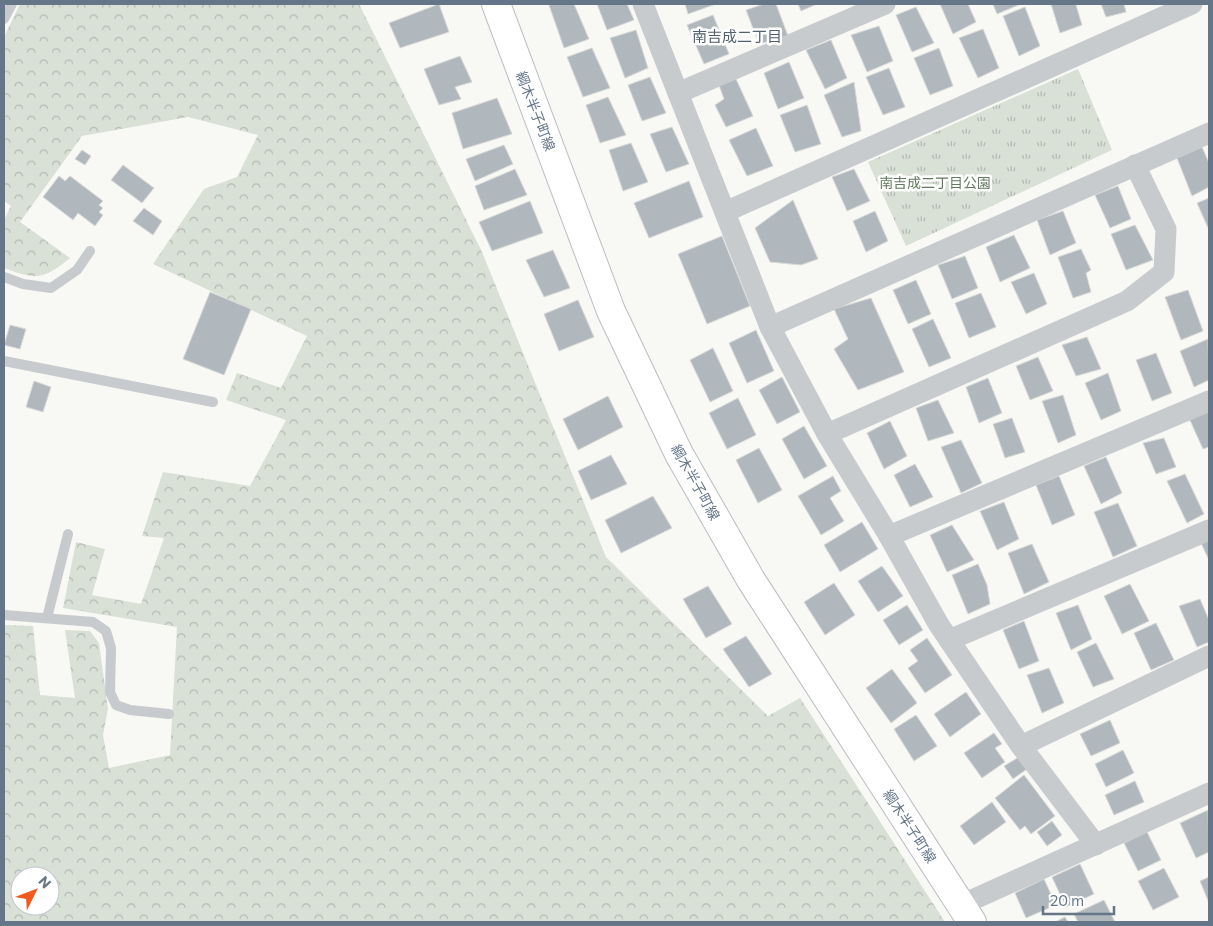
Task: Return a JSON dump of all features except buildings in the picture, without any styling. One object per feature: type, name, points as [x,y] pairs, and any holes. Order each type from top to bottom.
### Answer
[{"type":"street","name":"綱木半子町線","points":[[496,4],[611,311],[679,454],[751,580],[967,914]]},
{"type":"street","points":[[643,4],[770,327],[827,434],[949,640],[1021,746],[1096,845]]},
{"type":"street","points":[[678,93],[885,4]]},
{"type":"street","points":[[725,212],[1192,4]]},
{"type":"street","points":[[770,327],[1209,133]]},
{"type":"street","points":[[827,434],[1127,301],[1164,272],[1166,229],[1136,165]]},
{"type":"street","points":[[889,536],[1209,401]]},
{"type":"street","points":[[949,640],[1209,530]]},
{"type":"street","points":[[1021,746],[1209,656]]},
{"type":"street","points":[[967,914],[1096,845],[1209,793]]},
{"type":"lane","points":[[4,20],[12,4]]},
{"type":"lane","points":[[4,277],[23,284],[50,288],[77,270],[90,251]]},
{"type":"lane","points":[[4,361],[212,402]]},
{"type":"lane","points":[[47,618],[68,534]]},
{"type":"lane","points":[[4,615],[93,622],[106,631],[111,648],[110,692],[116,705],[130,710],[169,714]]},
{"type":"green space","points":[[20,4],[359,4],[482,252],[606,557],[768,716],[800,698],[945,922],[4,922],[4,625],[33,626],[40,695],[75,698],[65,630],[90,631],[99,643],[108,709],[103,735],[109,768],[170,755],[177,627],[63,608],[76,542],[105,549],[92,595],[141,604],[164,538],[142,536],[163,472],[250,486],[286,420],[226,400],[237,373],[281,388],[307,336],[153,264],[204,189],[237,177],[258,135],[188,117],[82,136],[20,222],[70,258],[53,271],[39,276],[24,275],[4,268],[4,220],[11,206],[4,201],[4,37]]},
{"type":"green space","name":"南吉成二丁目公園","points":[[1078,69],[1112,150],[906,246],[868,162]]},
{"type":"district","name":"南吉成二丁目","points":[[737,36]]}]
